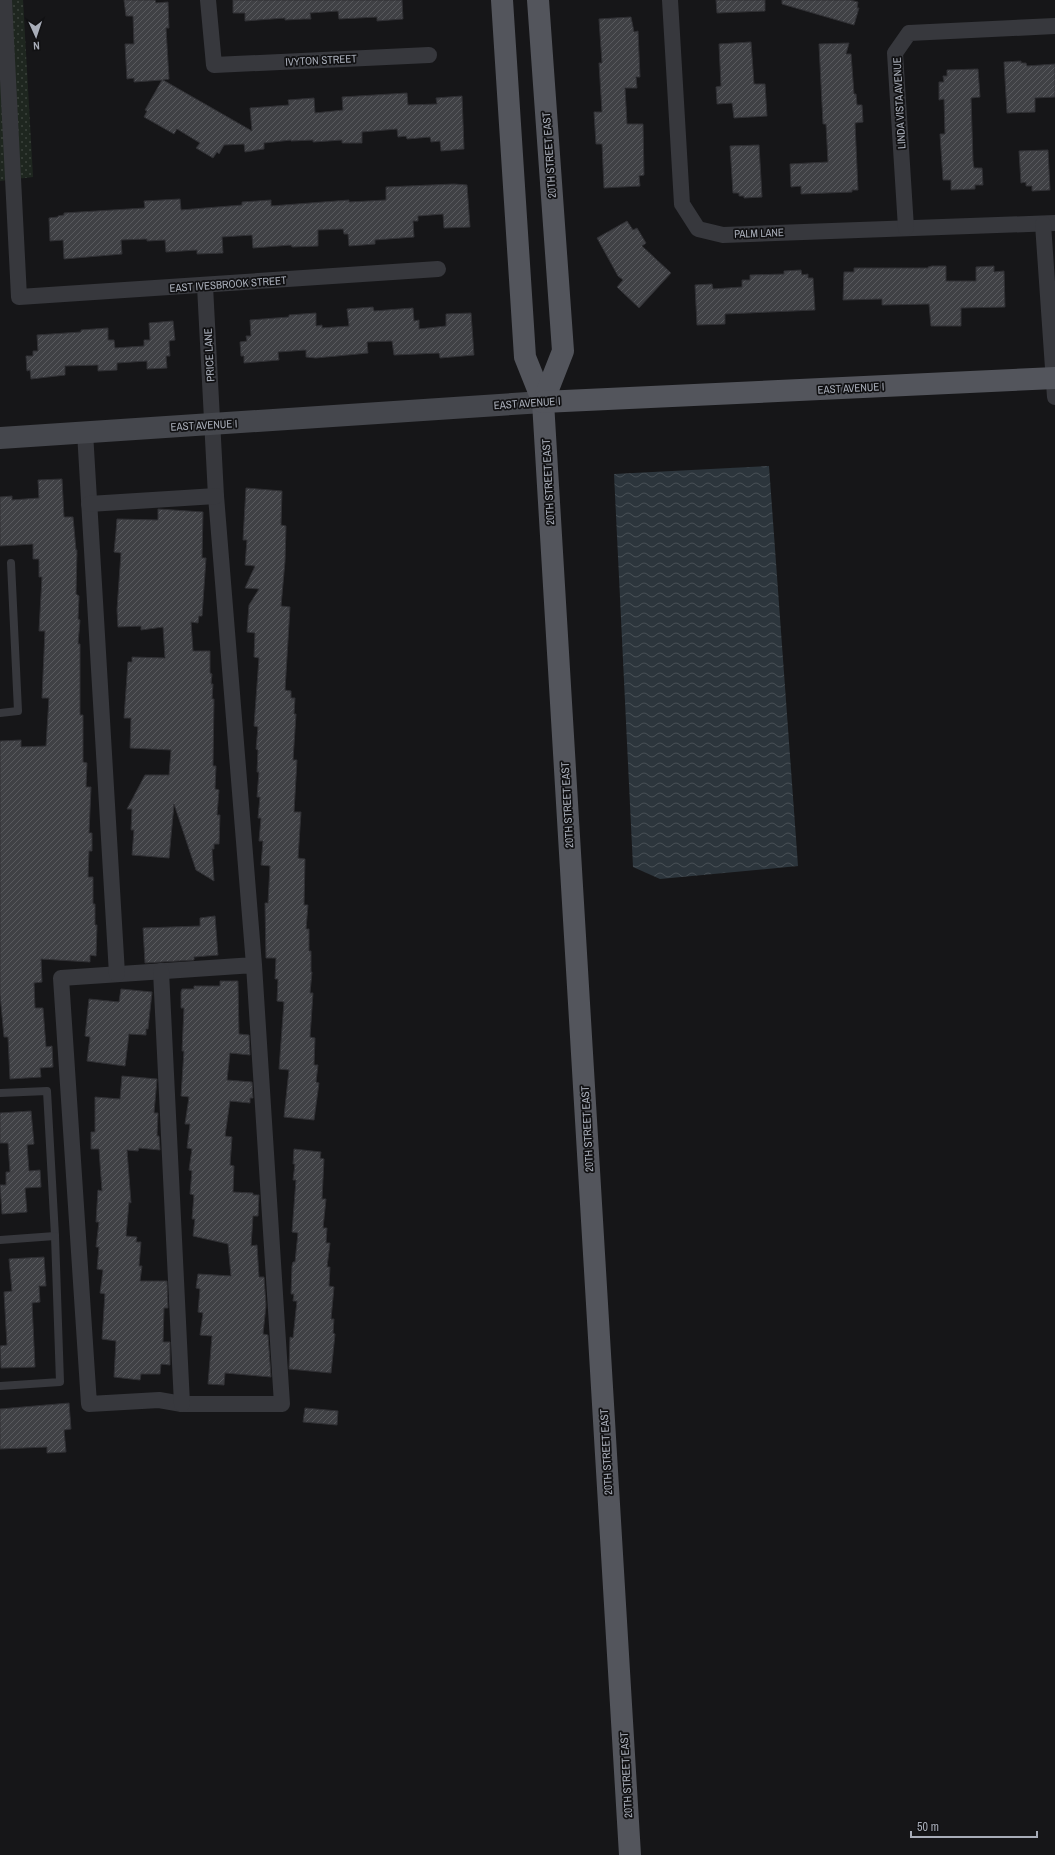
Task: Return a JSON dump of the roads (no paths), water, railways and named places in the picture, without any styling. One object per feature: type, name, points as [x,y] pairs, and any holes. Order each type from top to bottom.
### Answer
[{"type":"main road","name":"20TH STREET EAST","points":[[502,0],[525,357],[543,402],[630,1855]]},
{"type":"main road","name":"20TH STREET EAST","points":[[538,0],[563,351],[543,402]]},
{"type":"main road","name":"EAST AVENUE I","points":[[0,438],[543,402],[1055,384]]},
{"type":"street","name":"EAST IVESBROOK STREET","points":[[4,0],[19,297],[205,286],[438,269]]},
{"type":"street","name":"IVYTON STREET","points":[[208,0],[214,65],[429,55]]},
{"type":"street","name":"PALM LANE","points":[[670,0],[682,204],[698,229],[723,235],[1049,223]]},
{"type":"street","name":"LINDA VISTA AVENUE","points":[[906,228],[895,53],[909,33],[1055,26]]},
{"type":"street","points":[[1049,223],[1055,384]]},
{"type":"street","name":"PRICE LANE","points":[[182,1404],[282,1404],[254,965],[216,496],[205,286]]},
{"type":"street","points":[[85,432],[117,974]]},
{"type":"street","points":[[89,504],[216,496]]},
{"type":"street","points":[[161,971],[182,1404],[159,1400],[89,1404],[61,978],[161,971],[254,965]]},
{"type":"lane","points":[[0,713],[18,711],[11,563]]},
{"type":"lane","points":[[0,1093],[47,1091],[55,1236],[60,1382],[0,1386]]},
{"type":"lane","points":[[0,1240],[55,1236]]},
{"type":"water","points":[[769,466],[798,866],[660,879],[633,867],[614,474]]}]
